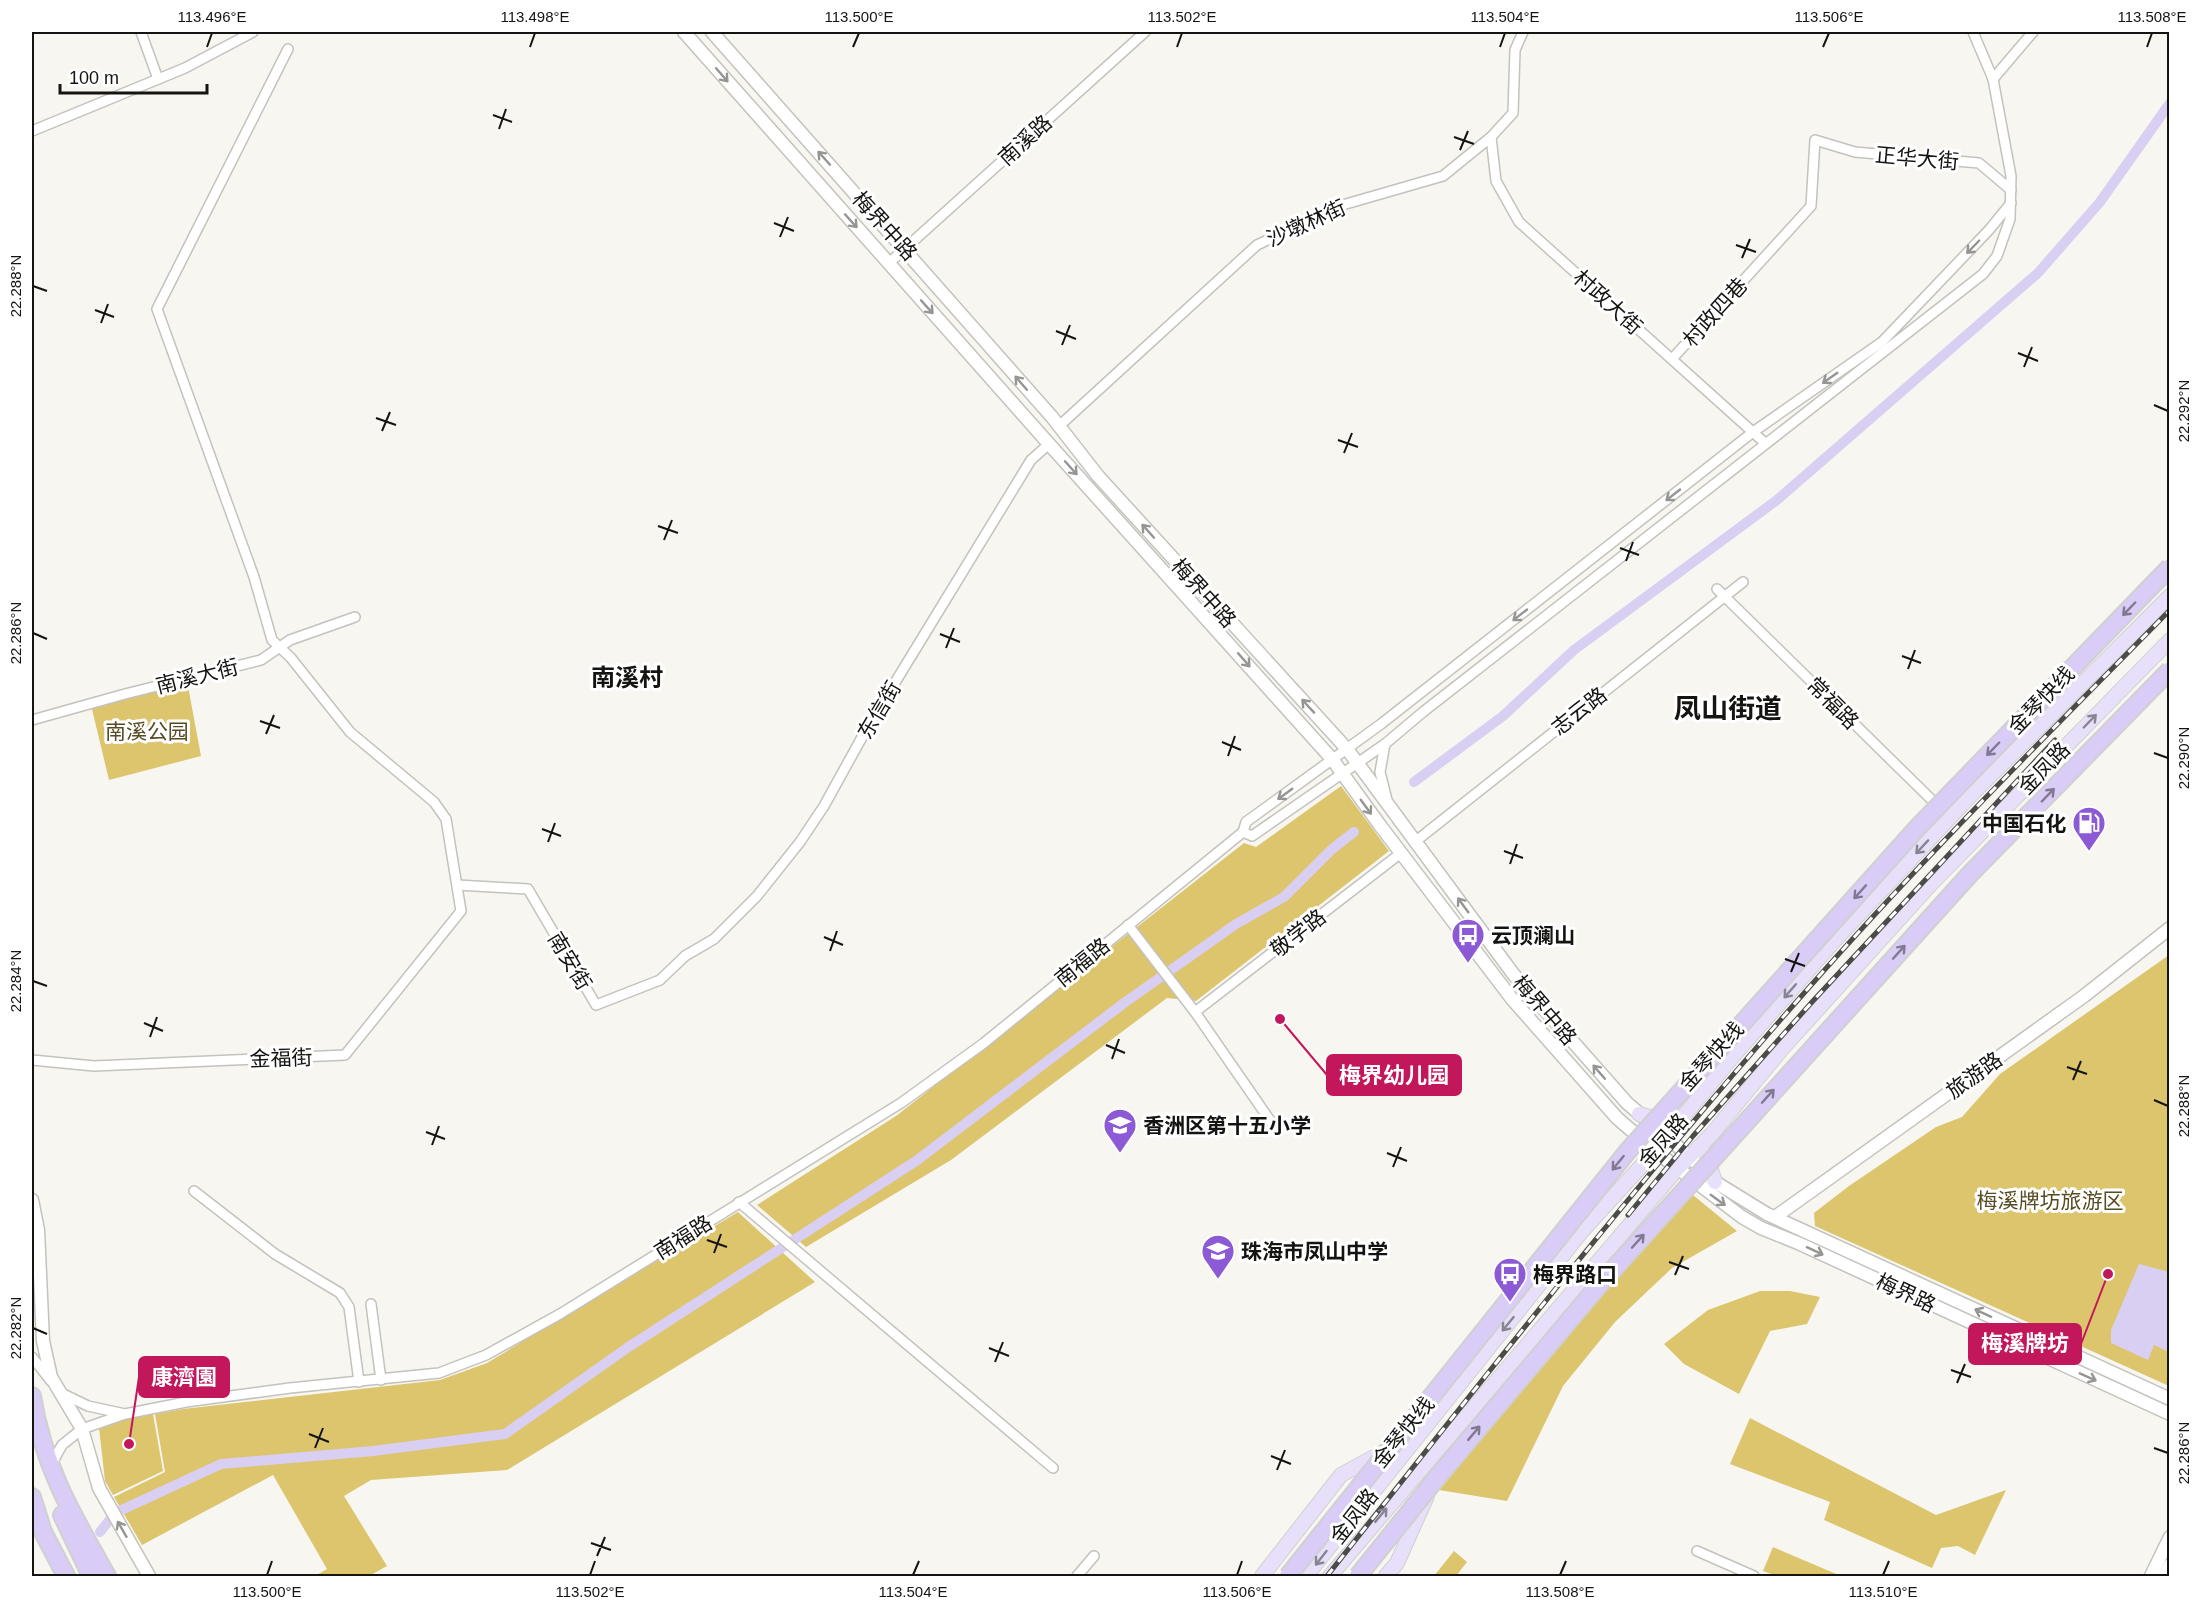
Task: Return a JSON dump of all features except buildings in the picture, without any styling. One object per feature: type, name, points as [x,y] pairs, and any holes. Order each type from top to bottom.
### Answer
[{"type":"highway","name":"金琴快线","points":[[1288,1576],[1627,1152],[1918,827],[2169,567]]},
{"type":"highway","points":[[1358,1576],[1435,1480],[1614,1267],[1970,874],[2169,669]]},
{"type":"highway","points":[[33,1419],[50,1467],[107,1576]]},
{"type":"highway","points":[[33,1419],[43,1476],[91,1576]]},
{"type":"highway","points":[[32,1497],[43,1532],[66,1576]]},
{"type":"highway","points":[[32,1516],[35,1533],[60,1576]]},
{"type":"main road","name":"梅界中路","points":[[684,32],[1332,759],[1512,999],[1617,1118],[1655,1151]]},
{"type":"main road","name":"梅界中路","points":[[712,32],[905,249],[1098,476],[1347,749],[1387,800],[1514,975],[1639,1114],[1690,1157],[1715,1182],[1775,1217],[2169,1399]]},
{"type":"main road","name":"金凤路","points":[[1306,1576],[1583,1230],[1655,1151],[1734,1055],[1834,940],[1950,818],[2169,596]]},
{"type":"main road","name":"金凤路","points":[[1330,1576],[1678,1168],[1711,1135],[1780,1050],[1931,884],[2169,640]]},
{"type":"main road","name":"旅游路","points":[[1775,1217],[2084,996],[2169,928]]},
{"type":"main road","points":[[1639,1114],[1666,1122],[1684,1116]]},
{"type":"main road","points":[[1711,1135],[1705,1151],[1715,1182]]},
{"type":"main road","name":"梅界路","points":[[1655,1151],[1705,1190],[1761,1228],[2169,1414]]},
{"type":"main road","points":[[32,1200],[38,1230],[44,1341],[51,1377],[82,1429],[99,1488],[149,1576]]},
{"type":"main road","points":[[1386,1576],[1397,1563],[1460,1424]]},
{"type":"main road","points":[[1262,1576],[1341,1475],[1421,1432]]},
{"type":"main road","points":[[2151,1576],[2169,1537]]},
{"type":"main road","points":[[2164,1576],[2169,1565]]},
{"type":"street","points":[[141,32],[158,79]]},
{"type":"street","points":[[32,131],[185,68],[253,32]]},
{"type":"street","name":"南溪路","points":[[889,263],[1144,32]]},
{"type":"street","name":"沙墩林街","points":[[1058,427],[1257,245],[1339,206],[1443,176],[1491,137],[1513,113],[1515,50],[1523,32]]},
{"type":"street","points":[[1972,32],[1993,79],[2011,176],[2011,202],[2010,219],[1997,256],[1983,274],[1359,764],[1252,836],[1244,832],[1246,822],[1347,749],[1753,432],[1881,342],[1989,230],[2011,202]]},
{"type":"street","points":[[1993,79],[2033,32]]},
{"type":"street","points":[[288,50],[157,309],[254,577],[272,639],[350,732],[434,802],[446,819],[457,885]]},
{"type":"street","name":"村政大街","points":[[1491,137],[1496,181],[1519,222],[1765,444]]},
{"type":"street","name":"正华大街","points":[[1815,140],[1855,152],[1979,163],[2011,190]]},
{"type":"street","name":"村政四巷","points":[[1672,359],[1811,206],[1815,140]]},
{"type":"street","name":"东信街","points":[[685,956],[714,939],[757,896],[800,842],[824,806],[866,730],[1031,460],[1049,444]]},
{"type":"street","name":"志云路","points":[[1416,841],[1743,582]]},
{"type":"street","name":"常福路","points":[[1717,588],[1950,818]]},
{"type":"street","name":"南溪大街","points":[[32,720],[261,660],[290,640],[355,617]]},
{"type":"street","points":[[1385,744],[1380,772],[1387,800]]},
{"type":"street","name":"南福路","points":[[50,1467],[63,1445],[82,1429],[125,1414],[210,1398],[439,1373],[486,1355],[560,1314],[901,1103],[984,1043],[1244,832]]},
{"type":"street","name":"敬学路","points":[[1195,1012],[1401,853]]},
{"type":"street","points":[[1421,880],[1436,868]]},
{"type":"street","name":"南安街","points":[[457,885],[528,889],[596,1005],[660,980],[685,956]]},
{"type":"street","name":"金福街","points":[[32,1060],[93,1066],[345,1056],[461,911],[457,885]]},
{"type":"street","points":[[1128,925],[1195,1012],[1278,1132]]},
{"type":"street","points":[[195,1191],[275,1254],[340,1293],[349,1307],[359,1382]]},
{"type":"street","points":[[739,1202],[1053,1468]]},
{"type":"street","points":[[371,1304],[381,1380]]},
{"type":"street","points":[[32,1357],[60,1392],[88,1406],[125,1414]]},
{"type":"street","points":[[1697,1551],[1754,1576]]},
{"type":"street","points":[[1077,1576],[1094,1556]]},
{"type":"green space","name":"南溪公园","points":[[187,681],[201,756],[109,780],[91,705]]},
{"type":"green space","points":[[1341,786],[1389,851],[1196,1001],[1167,998],[951,1160],[806,1247],[757,1205],[896,1116],[1244,843],[1256,847]]},
{"type":"green space","name":"梅溪牌坊旅游区","points":[[2169,955],[2169,1386],[1815,1226],[1814,1213],[1849,1186],[1936,1127],[1962,1117],[2000,1074]]},
{"type":"green space","points":[[1688,1191],[1737,1231],[1672,1268],[1615,1322],[1563,1386],[1507,1501],[1439,1490]]},
{"type":"green space","points":[[738,1212],[815,1282],[507,1470],[371,1480],[344,1496],[387,1566],[369,1576],[315,1576],[327,1569],[273,1475],[142,1545],[114,1497],[165,1472],[155,1414],[440,1380],[487,1363]]},
{"type":"green space","points":[[1760,1291],[1790,1291],[1820,1297],[1807,1324],[1770,1331],[1739,1394],[1684,1364],[1664,1344],[1708,1310]]},
{"type":"green space","points":[[153,1414],[163,1471],[113,1495],[105,1481],[99,1428],[127,1417]]},
{"type":"green space","points":[[1750,1418],[1936,1515],[2006,1490],[1975,1555],[1958,1546],[1941,1548],[1932,1568],[1824,1520],[1830,1502],[1730,1464]]},
{"type":"green space","points":[[1773,1547],[1841,1576],[1777,1576],[1763,1571]]},
{"type":"green space","points":[[1454,1551],[1467,1562],[1456,1576],[1434,1576]]},
{"type":"shaded area","points":[[2139,1264],[2169,1272],[2169,1352],[2154,1345],[2148,1360],[2111,1343],[2111,1330]]},
{"type":"waterway","points":[[1414,782],[1503,716],[1574,650],[1777,500],[2038,273],[2100,202],[2170,103]]},
{"type":"waterway","points":[[100,1532],[115,1513],[221,1464],[373,1451],[505,1434],[627,1348],[916,1161],[1124,1003],[1236,924],[1284,897],[1332,849],[1354,832]]},
{"type":"railway","points":[[1327,1576],[1503,1354],[1743,1063],[1939,846],[2170,610]]},
{"type":"railway","points":[[1628,1215],[1693,1136],[1812,1002],[2055,740]]},
{"type":"place","name":"中国石化","points":[[2089,852]]},
{"type":"place","name":"云顶澜山","points":[[1468,964]]},
{"type":"place","name":"梅界幼儿园","points":[[1280,1019]]},
{"type":"place","name":"香洲区第十五小学","points":[[1120,1154]]},
{"type":"place","name":"梅溪牌坊","points":[[2108,1274]]},
{"type":"place","name":"珠海市凤山中学","points":[[1218,1280]]},
{"type":"place","name":"梅界路口","points":[[1510,1303]]},
{"type":"place","name":"康濟園","points":[[129,1444]]},
{"type":"district","name":"南溪村","points":[[627,677]]},
{"type":"district","name":"凤山街道","points":[[1728,709]]}]
